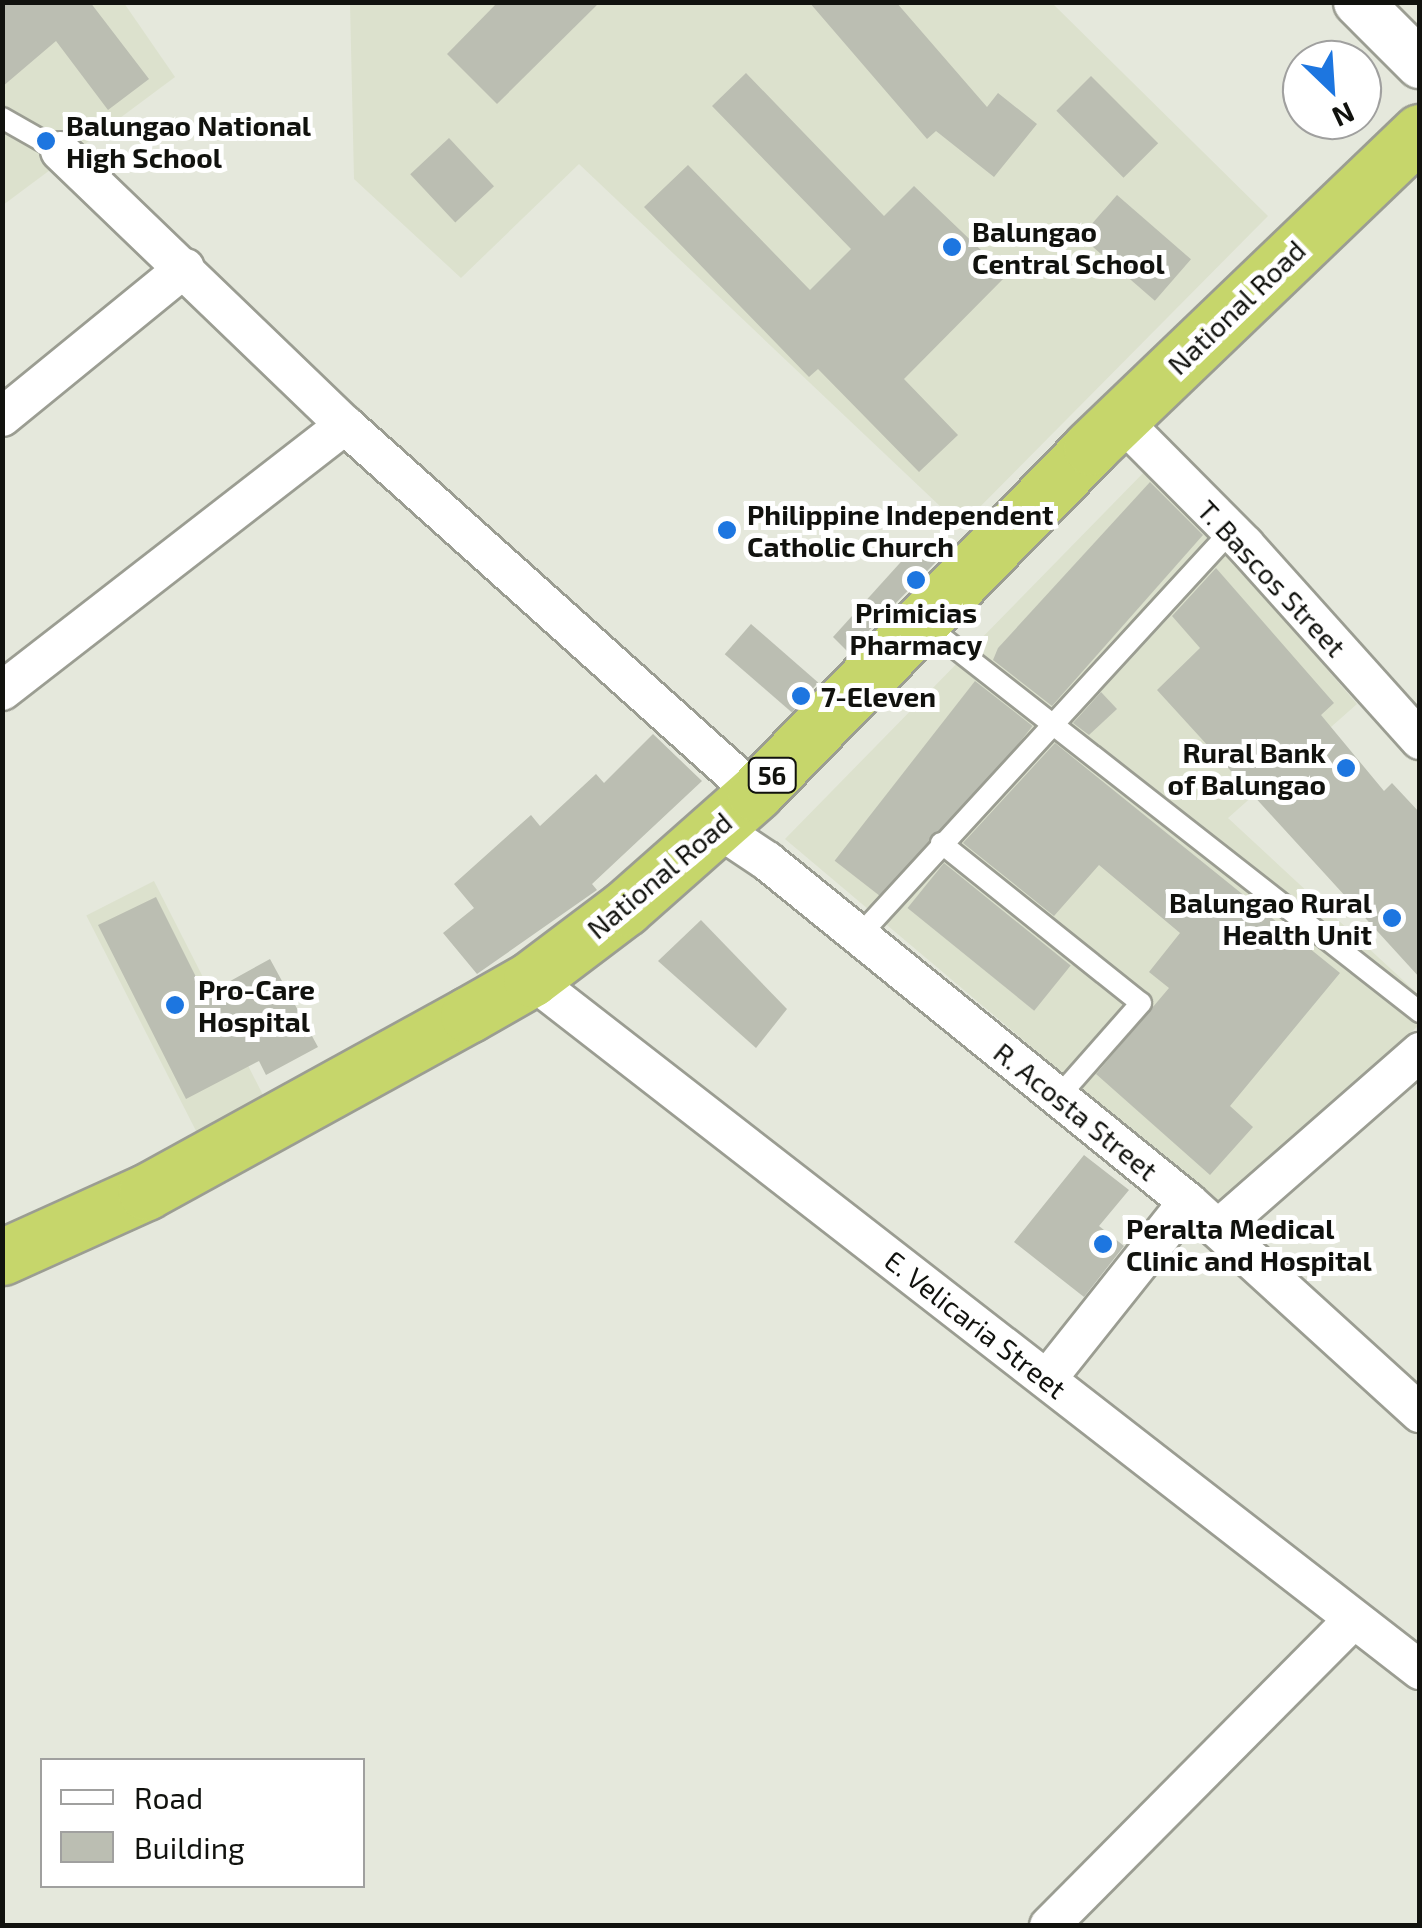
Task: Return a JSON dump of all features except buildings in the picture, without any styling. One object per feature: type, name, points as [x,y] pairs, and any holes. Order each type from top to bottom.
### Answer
[{"type":"highway","name":"National Road","points":[[2,1257],[146,1192],[531,979],[736,810],[1120,420],[1420,132]]},
{"type":"street","points":[[1358,2],[1420,64]]},
{"type":"street","name":"R. Acosta Street","points":[[60,151],[186,268],[736,810],[858,937],[1188,1202],[1420,1413]]},
{"type":"street","points":[[2,417],[186,268]]},
{"type":"street","name":"T. Bascos Street","points":[[1120,420],[1231,531],[1420,740]]},
{"type":"street","points":[[2,692],[345,425]]},
{"type":"street","name":"E. Velicaria Street","points":[[531,979],[1048,1379],[1351,1622],[1420,1670]]},
{"type":"street","points":[[1218,1229],[1420,1052]]},
{"type":"street","points":[[1048,1379],[1188,1202]]},
{"type":"street","points":[[1049,1926],[1351,1622]]},
{"type":"lane","points":[[2,118],[60,151]]},
{"type":"lane","points":[[858,937],[1231,531]]},
{"type":"lane","points":[[922,622],[1420,1012]]},
{"type":"lane","points":[[941,843],[1141,1003],[1058,1097]]},
{"type":"shaded area","name":"Balungao National High School","points":[[3,3],[124,3],[175,77],[3,205]]},
{"type":"shaded area","name":"Balungao Central School","points":[[350,3],[1052,3],[1268,216],[961,526],[579,164],[461,278],[354,179]]},
{"type":"shaded area","points":[[1151,465],[1357,704],[1228,818],[1419,995],[1419,1025],[1220,1206],[785,839]]},
{"type":"shaded area","name":"Pro-Care Hospital","points":[[154,881],[266,1100],[198,1135],[86,916]]},
{"type":"place","name":"Balungao National High School","points":[[46,141]]},
{"type":"place","name":"Balungao Central School","points":[[952,247]]},
{"type":"place","name":"Philippine Independent Catholic Church","points":[[727,530]]},
{"type":"place","name":"Primicias Pharmacy","points":[[916,580]]},
{"type":"place","name":"7-Eleven","points":[[801,696]]},
{"type":"place","name":"Rural Bank of Balungao","points":[[1346,768]]},
{"type":"place","name":"Balungao Rural Health Unit","points":[[1392,918]]},
{"type":"place","name":"Pro-Care Hospital","points":[[175,1005]]},
{"type":"place","name":"Peralta Medical Clinic and Hospital","points":[[1103,1244]]}]
